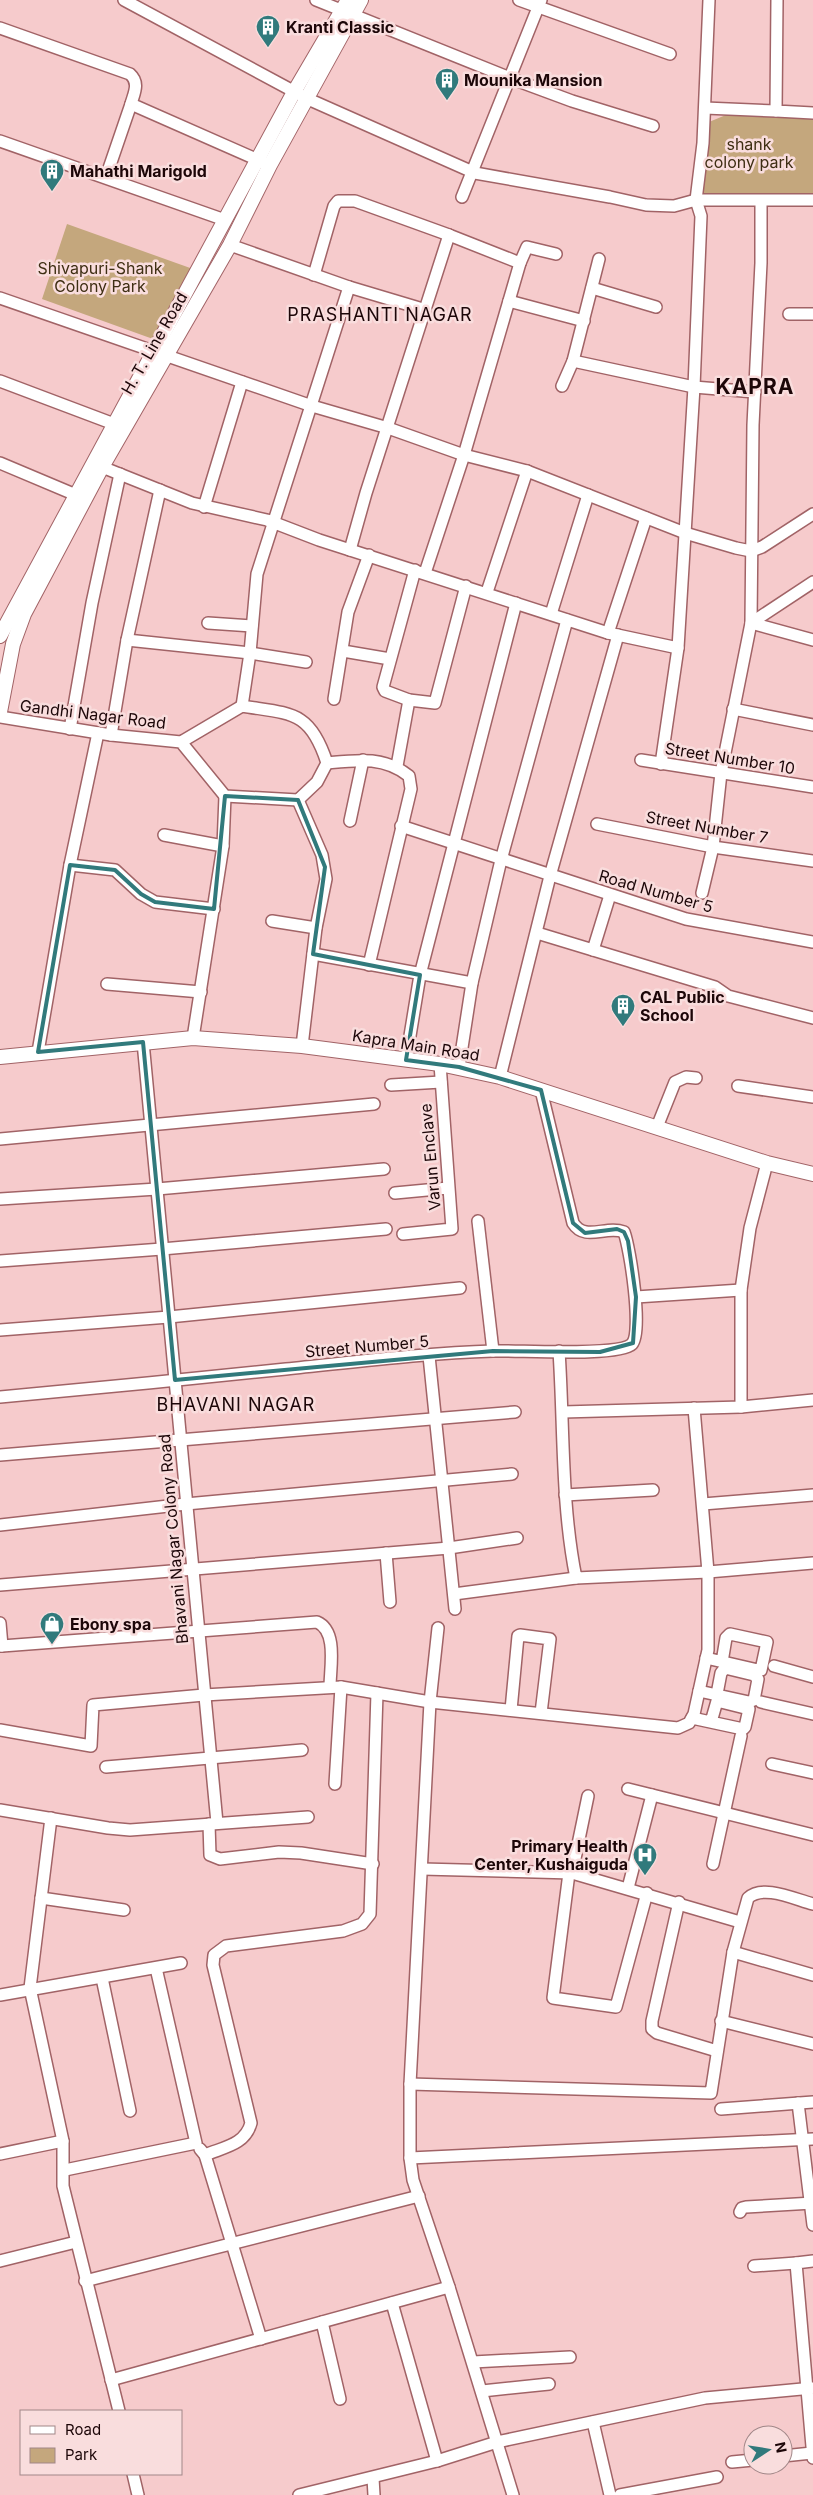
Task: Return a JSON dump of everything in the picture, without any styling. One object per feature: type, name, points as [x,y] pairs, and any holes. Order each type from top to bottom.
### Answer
[{"type":"street","points":[[124,0],[308,99],[470,171],[646,205],[674,206],[696,200],[813,200]]},
{"type":"street","points":[[316,0],[347,9],[510,78],[572,101],[653,126]]},
{"type":"street","name":"H. T. Line Road","points":[[0,637],[76,495],[120,425],[161,354],[230,245],[294,92],[347,9],[361,0]]},
{"type":"street","points":[[519,0],[540,4],[670,54]]},
{"type":"street","points":[[661,764],[678,648],[694,387],[701,216],[696,200],[705,108],[709,0]]},
{"type":"street","points":[[776,111],[777,0]]},
{"type":"street","points":[[462,197],[470,171],[540,4]]},
{"type":"street","name":"H. T. Line Road","points":[[161,354],[225,220],[308,99],[347,9]]},
{"type":"street","points":[[0,28],[130,74],[135,78],[137,86],[106,177]]},
{"type":"street","points":[[131,104],[264,162]]},
{"type":"street","points":[[705,108],[813,113]]},
{"type":"street","points":[[0,141],[225,220]]},
{"type":"street","points":[[702,893],[712,847],[721,774],[751,623],[761,200]]},
{"type":"street","points":[[314,275],[334,206],[338,201],[355,201],[520,263]]},
{"type":"street","points":[[350,550],[366,493],[449,235]]},
{"type":"street","points":[[230,245],[350,287],[426,310]]},
{"type":"street","points":[[466,586],[435,703],[409,700],[385,691],[383,687],[390,659],[420,571],[464,455],[520,263],[527,248],[556,254]]},
{"type":"street","points":[[562,386],[574,361],[599,259]]},
{"type":"street","points":[[194,1038],[223,846],[225,796],[298,800],[317,782],[327,763],[319,739],[309,726],[290,714],[242,706],[250,653],[257,574],[350,287]]},
{"type":"street","points":[[592,288],[656,307]]},
{"type":"street","points":[[0,298],[312,406],[388,428],[464,455],[527,471],[685,533],[752,551],[774,540],[813,514]]},
{"type":"street","points":[[509,301],[584,321]]},
{"type":"street","points":[[789,314],[813,314]]},
{"type":"street","points":[[574,361],[694,387],[755,392]]},
{"type":"street","points":[[0,381],[120,425]]},
{"type":"street","points":[[204,507],[242,382]]},
{"type":"street","name":"H. T. Line Road","points":[[0,712],[14,644],[24,614],[102,466],[120,425]]},
{"type":"street","points":[[0,462],[76,495]]},
{"type":"street","points":[[102,466],[204,507],[267,520],[350,550],[487,592],[567,620],[613,634],[678,648]]},
{"type":"street","points":[[487,592],[527,471]]},
{"type":"street","points":[[70,729],[92,603],[120,474]]},
{"type":"street","points":[[111,735],[127,640],[160,490]]},
{"type":"street","points":[[550,614],[588,494]]},
{"type":"street","points":[[500,1077],[613,634],[646,518]]},
{"type":"street","points":[[334,699],[348,612],[368,555]]},
{"type":"street","points":[[751,623],[813,582]]},
{"type":"street","points":[[406,1060],[420,975],[452,843],[516,603]]},
{"type":"street","points":[[459,1067],[472,984],[501,860],[567,620]]},
{"type":"street","points":[[208,623],[252,626]]},
{"type":"street","points":[[751,623],[813,640]]},
{"type":"street","points":[[0,637],[14,644]]},
{"type":"street","points":[[127,640],[250,653],[306,662]]},
{"type":"street","points":[[343,651],[390,659]]},
{"type":"street","points":[[396,766],[409,700]]},
{"type":"street","name":"Gandhi Nagar Road","points":[[0,717],[111,735],[181,742],[242,706]]},
{"type":"street","points":[[733,710],[813,725]]},
{"type":"street","points":[[38,1052],[70,865],[98,733]]},
{"type":"street","name":"Gandhi Nagar Road","points":[[181,742],[225,796]]},
{"type":"street","points":[[327,763],[363,760],[396,766],[410,776],[411,789],[369,965]]},
{"type":"street","points":[[350,821],[363,760]]},
{"type":"street","name":"Street Number 10","points":[[642,760],[721,774],[813,787]]},
{"type":"street","points":[[298,800],[322,855],[326,879],[316,928],[302,1046]]},
{"type":"street","name":"Street Number 7","points":[[596,824],[712,847],[813,861]]},
{"type":"street","name":"Road Number 5","points":[[402,826],[501,860],[686,919],[813,942]]},
{"type":"street","points":[[164,835],[223,846]]},
{"type":"street","points":[[70,865],[115,870],[140,894],[155,902],[214,909]]},
{"type":"street","points":[[593,950],[610,895]]},
{"type":"street","points":[[272,921],[316,928]]},
{"type":"street","points":[[537,933],[715,986],[728,996],[813,1018]]},
{"type":"street","points":[[313,954],[472,984]]},
{"type":"street","points":[[107,984],[201,992]]},
{"type":"street","name":"Kapra Main Road","points":[[0,1057],[194,1038],[302,1046],[440,1064],[500,1077],[767,1163],[813,1174]]},
{"type":"street","name":"Bhavani Nagar Colony Road","points":[[143,1042],[211,1759],[213,1823],[210,1855],[220,1859],[278,1852],[301,1853],[373,1864]]},
{"type":"street","name":"Varun Enclave","points":[[403,1234],[452,1229],[440,1064]]},
{"type":"street","points":[[657,1128],[675,1082],[686,1077],[696,1078]]},
{"type":"street","points":[[391,1085],[440,1082]]},
{"type":"street","points":[[738,1086],[813,1097]]},
{"type":"street","name":"Street Number 5","points":[[0,1397],[429,1356],[493,1351],[600,1352],[625,1348],[633,1343],[635,1336],[636,1297],[628,1241],[624,1232],[616,1229],[585,1233],[578,1230],[574,1222],[541,1090]]},
{"type":"street","points":[[0,1139],[374,1104]]},
{"type":"street","points":[[741,1407],[741,1290],[750,1228],[767,1163]]},
{"type":"street","points":[[0,1199],[157,1189],[384,1169]]},
{"type":"street","points":[[395,1193],[448,1188]]},
{"type":"street","points":[[478,1221],[493,1351]]},
{"type":"street","points":[[0,1261],[386,1229]]},
{"type":"street","points":[[0,1330],[169,1318],[460,1288]]},
{"type":"street","points":[[636,1297],[741,1290]]},
{"type":"street","points":[[558,1351],[563,1412],[565,1494],[570,1550],[576,1578]]},
{"type":"street","points":[[429,1356],[455,1609]]},
{"type":"street","points":[[563,1412],[741,1407],[813,1400]]},
{"type":"street","points":[[0,1730],[91,1746],[93,1705],[204,1695],[335,1687],[430,1702],[678,1728],[689,1723],[692,1718],[706,1658],[708,1572],[694,1408]]},
{"type":"street","points":[[0,1456],[515,1412]]},
{"type":"street","points":[[0,1524],[186,1504],[512,1474]]},
{"type":"street","points":[[565,1494],[653,1490]]},
{"type":"street","points":[[702,1504],[813,1495]]},
{"type":"street","points":[[0,1585],[449,1548],[517,1538]]},
{"type":"street","points":[[386,1553],[390,1602]]},
{"type":"street","points":[[454,1594],[576,1578],[708,1572],[813,1563]]},
{"type":"street","points":[[0,1623],[1,1646],[317,1622],[323,1625],[329,1633],[335,1687],[335,1784]]},
{"type":"street","points":[[438,1628],[430,1702],[410,2084],[410,2158],[413,2180],[473,2362],[513,2495]]},
{"type":"street","points":[[511,1710],[518,1636],[520,1635],[550,1639],[541,1713]]},
{"type":"street","points":[[706,1658],[722,1662]]},
{"type":"street","points":[[774,1666],[813,1677]]},
{"type":"street","points":[[699,1691],[717,1694]]},
{"type":"street","points":[[205,2154],[240,2141],[248,2134],[251,2123],[213,1965],[214,1955],[226,1946],[343,1931],[362,1924],[370,1914],[377,1693]]},
{"type":"street","points":[[761,1702],[813,1714]]},
{"type":"street","points":[[692,1718],[711,1722]]},
{"type":"street","points":[[713,1864],[741,1736]]},
{"type":"street","points":[[106,1766],[211,1759],[302,1750]]},
{"type":"street","points":[[772,1764],[813,1773]]},
{"type":"street","points":[[628,1789],[813,1836]]},
{"type":"street","points":[[628,1888],[652,1795]]},
{"type":"street","points":[[588,1796],[570,1873],[553,1998],[616,2007],[647,1893]]},
{"type":"street","points":[[0,1810],[130,1830],[308,1817]]},
{"type":"street","points":[[51,1818],[30,1988],[63,2141],[65,2170],[63,2186],[85,2281],[119,2410]]},
{"type":"street","points":[[422,1869],[570,1873],[679,1902],[740,1922]]},
{"type":"street","points":[[410,2084],[712,2093],[733,1952],[748,1898],[754,1892],[764,1892],[813,1904]]},
{"type":"street","points":[[41,1898],[124,1910]]},
{"type":"street","points":[[679,1902],[652,2021],[652,2029],[657,2033],[717,2051]]},
{"type":"street","points":[[733,1952],[813,1975]]},
{"type":"street","points":[[0,1995],[30,1988],[102,1978],[181,1963]]},
{"type":"street","points":[[156,1968],[196,2143],[205,2154],[261,2339]]},
{"type":"street","points":[[102,1978],[130,2111]]},
{"type":"street","points":[[722,2022],[813,2044]]},
{"type":"street","points":[[721,2109],[813,2102]]},
{"type":"street","points":[[798,2103],[808,2139],[813,2225]]},
{"type":"street","points":[[410,2158],[808,2139]]},
{"type":"street","points":[[0,2154],[63,2141]]},
{"type":"street","points":[[65,2170],[196,2143]]},
{"type":"street","points":[[85,2281],[419,2196]]},
{"type":"street","points":[[740,2212],[742,2208],[746,2207],[811,2203]]},
{"type":"street","points":[[0,2262],[76,2242]]},
{"type":"street","points":[[754,2266],[813,2262]]},
{"type":"street","points":[[796,2263],[810,2389],[813,2458]]},
{"type":"street","points":[[111,2380],[449,2287]]},
{"type":"street","points":[[392,2303],[438,2461]]},
{"type":"street","points":[[322,2322],[340,2399]]},
{"type":"street","points":[[473,2362],[570,2357]]},
{"type":"street","points":[[482,2392],[549,2384]]},
{"type":"street","points":[[299,2495],[438,2461],[497,2442],[705,2398],[810,2389]]},
{"type":"street","points":[[593,2422],[610,2495]]},
{"type":"street","points":[[793,2455],[812,2453]]},
{"type":"street","points":[[732,2462],[743,2461]]},
{"type":"street","points":[[133,2475],[138,2495]]},
{"type":"street","points":[[620,2495],[717,2476]]},
{"type":"street","points":[[373,2478],[374,2495]]},
{"type":"highlighted area","points":[[225,796],[298,800],[325,867],[313,954],[420,975],[406,1060],[459,1067],[541,1090],[573,1223],[585,1233],[617,1229],[624,1232],[628,1241],[636,1297],[633,1343],[600,1352],[493,1351],[175,1380],[143,1042],[38,1052],[70,865],[115,870],[141,894],[155,902],[214,909]]},
{"type":"green space","name":"shank colony park","points":[[738,110],[813,113],[813,193],[696,200],[709,122]]},
{"type":"green space","name":"Shivapuri-Shank Colony Park","points":[[67,224],[193,269],[153,339],[42,299]]},
{"type":"place","name":"Kranti Classic","points":[[268,48]]},
{"type":"place","name":"Mounika Mansion","points":[[447,101]]},
{"type":"place","name":"Mahathi Marigold","points":[[52,192]]},
{"type":"place","name":"CAL Public School","points":[[623,1027]]},
{"type":"place","name":"Ebony spa","points":[[52,1645]]},
{"type":"place","name":"Primary Health Center, Kushaiguda","points":[[645,1876]]},
{"type":"district","name":"PRASHANTI NAGAR","points":[[380,315]]},
{"type":"district","name":"KAPRA","points":[[755,387]]},
{"type":"district","name":"BHAVANI NAGAR","points":[[236,1405]]}]
